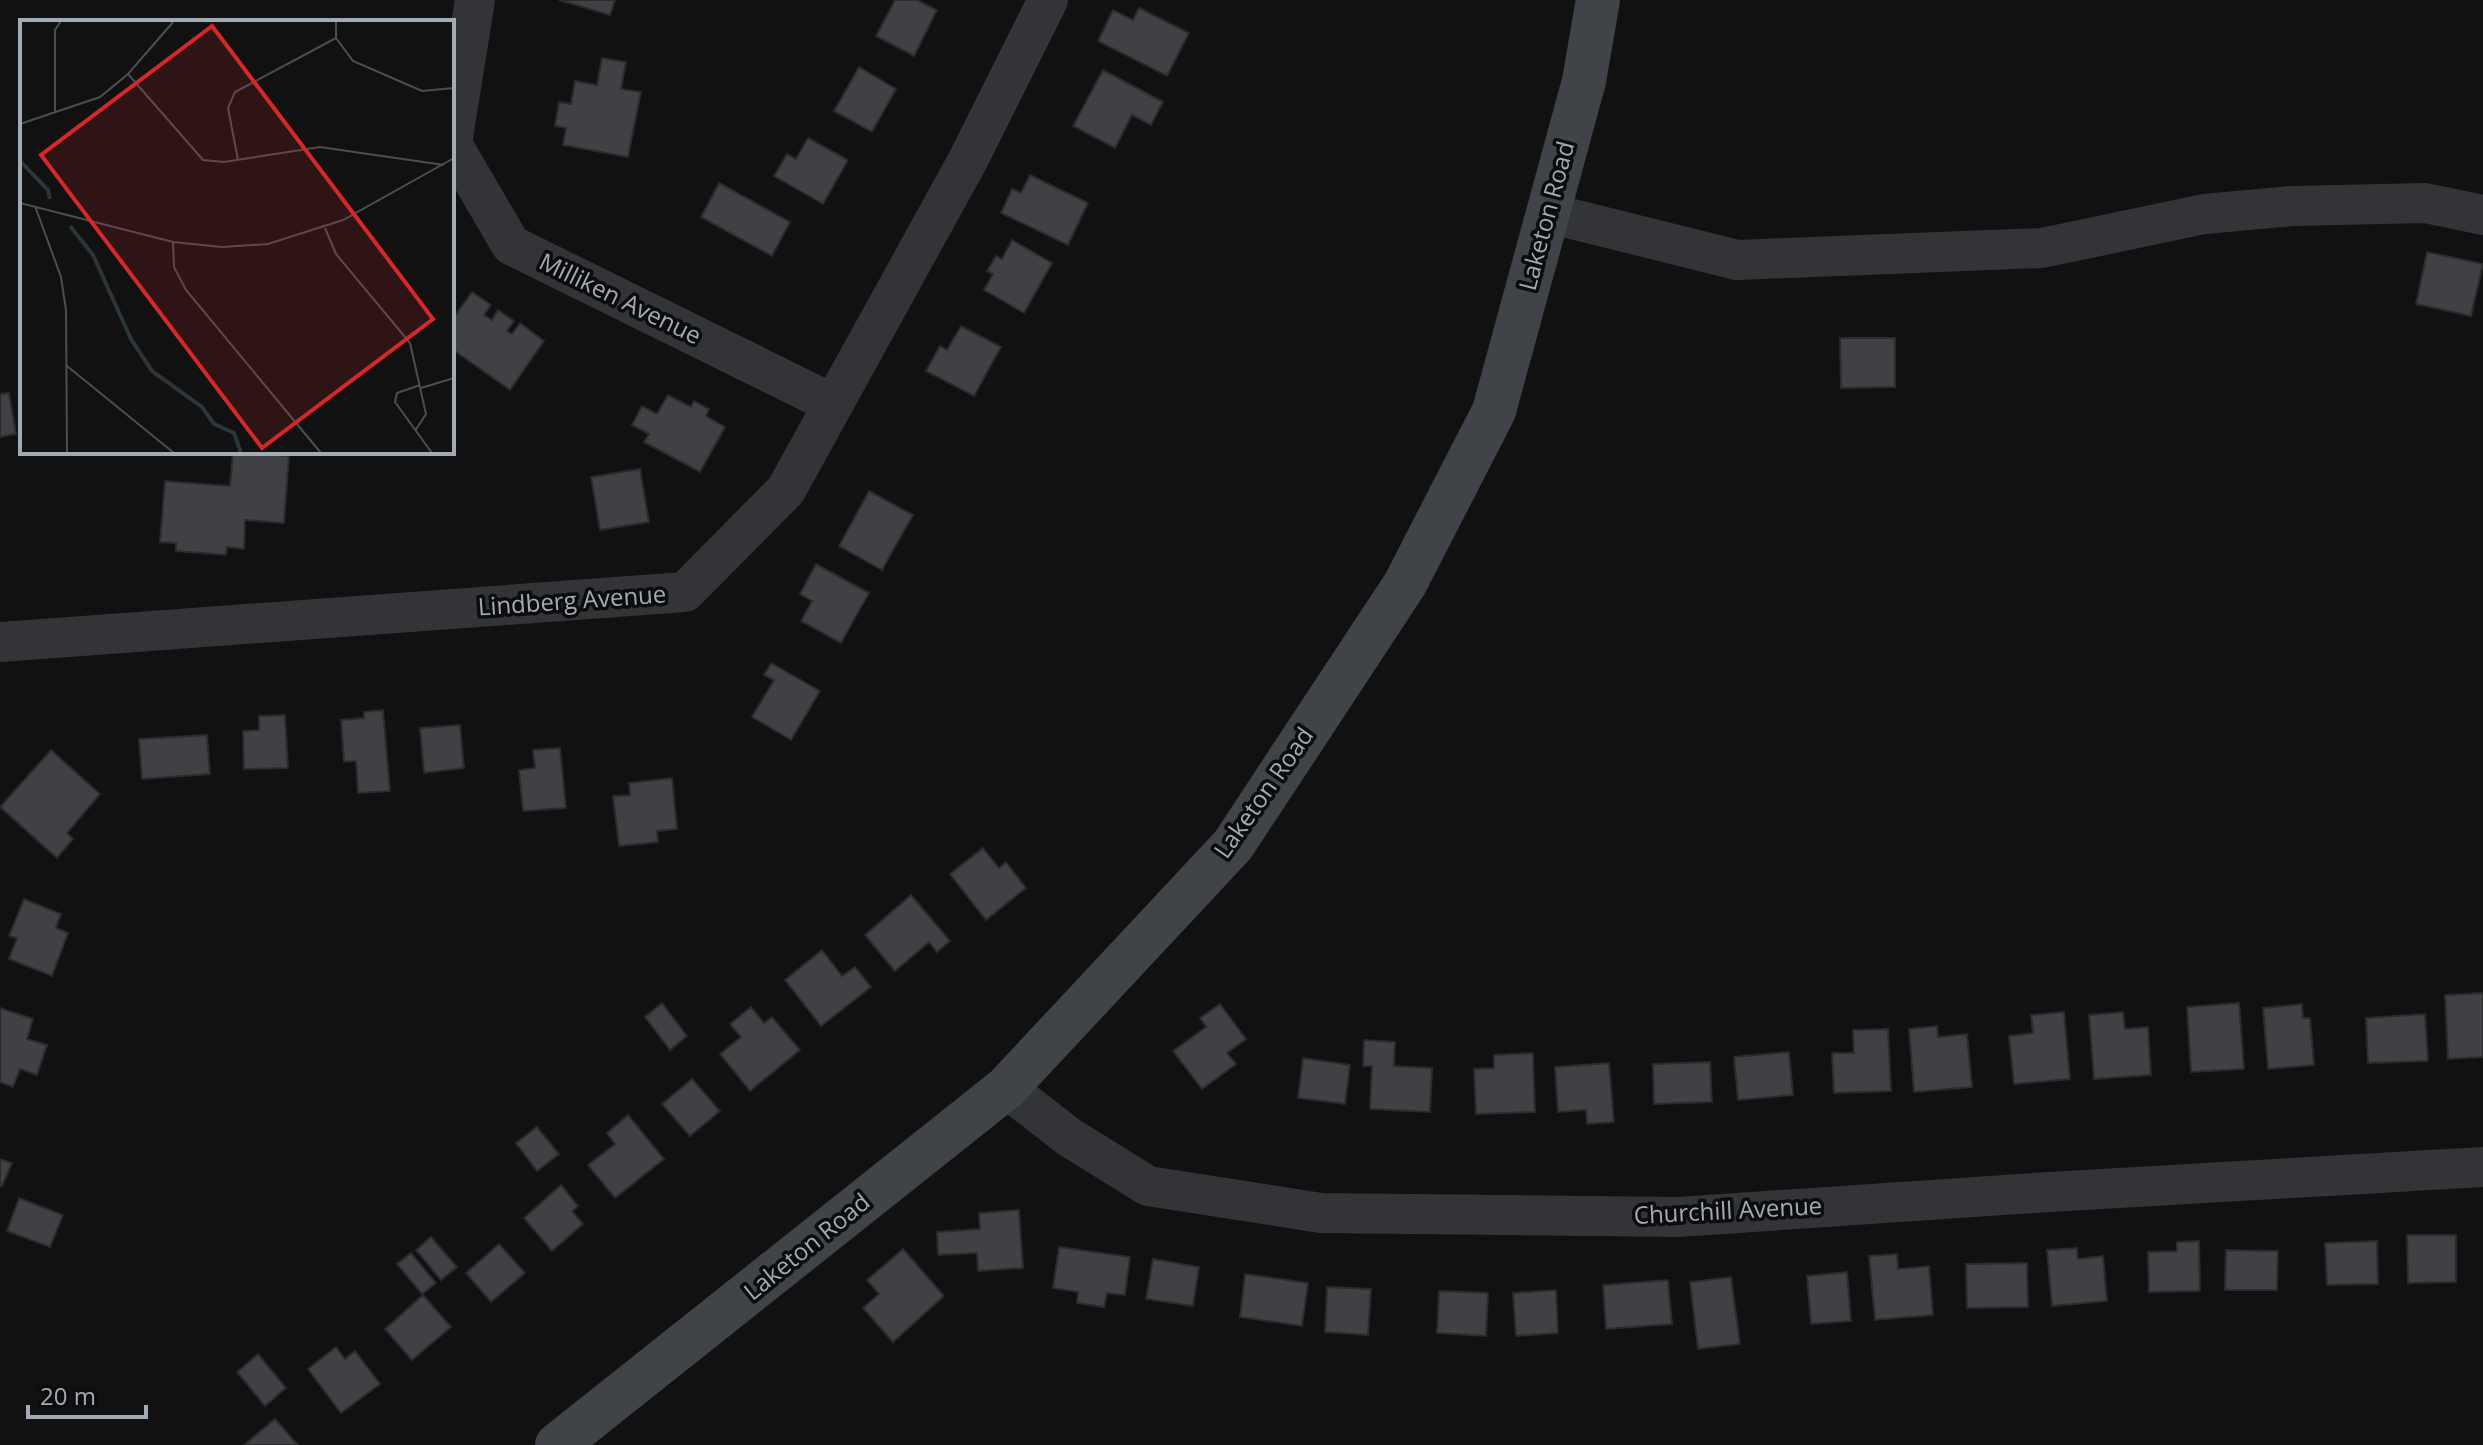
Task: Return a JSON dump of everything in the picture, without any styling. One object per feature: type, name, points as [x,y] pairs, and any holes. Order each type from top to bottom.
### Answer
[{"type":"street","name":"Milliken Avenue","points":[[454,131],[475,0]]},
{"type":"street","name":"Lindberg Avenue","points":[[0,642],[685,592],[786,490],[968,160],[1048,0]]},
{"type":"street","name":"Laketon Road","points":[[557,1445],[1006,1088],[1233,845],[1405,584],[1494,411],[1584,81],[1598,0]]},
{"type":"street","name":"Milliken Avenue","points":[[454,147],[511,245],[833,404]]},
{"type":"street","points":[[1548,213],[1737,260],[2042,248],[2204,214],[2293,206],[2425,203],[2483,215]]},
{"type":"street","name":"Churchill Avenue","points":[[1006,1088],[1069,1137],[1148,1186],[1321,1213],[1678,1217],[2483,1167]]},
{"type":"building","points":[[559,0],[615,0],[610,15]]},
{"type":"building","points":[[895,0],[917,0],[937,10],[914,56],[876,36]]},
{"type":"building","points":[[1139,8],[1189,33],[1167,76],[1098,41],[1113,10],[1133,20]]},
{"type":"building","points":[[602,58],[626,62],[621,89],[641,92],[628,157],[563,145],[566,128],[555,126],[559,102],[571,104],[575,81],[597,85]]},
{"type":"building","points":[[859,67],[896,89],[872,132],[834,111]]},
{"type":"building","points":[[1103,70],[1163,102],[1151,125],[1132,115],[1115,148],[1073,126]]},
{"type":"building","points":[[808,138],[848,160],[823,204],[774,176],[787,154],[796,159]]},
{"type":"building","points":[[1030,175],[1088,203],[1068,245],[1001,213],[1012,189],[1021,193]]},
{"type":"building","points":[[719,183],[790,222],[772,256],[701,217]]},
{"type":"building","points":[[1012,240],[1052,263],[1024,313],[984,290],[993,274],[987,271],[996,256],[1002,259]]},
{"type":"building","points":[[2427,252],[2483,264],[2471,316],[2416,304]]},
{"type":"building","points":[[472,292],[491,305],[484,315],[492,320],[498,310],[514,321],[507,331],[512,334],[520,323],[544,341],[510,390],[454,350],[454,317]]},
{"type":"building","points":[[961,326],[1001,347],[974,396],[926,371],[940,346],[947,350]]},
{"type":"building","points":[[1840,338],[1895,338],[1895,387],[1841,388]]},
{"type":"building","points":[[9,393],[16,434],[0,437],[0,394]]},
{"type":"building","points":[[668,395],[691,407],[694,401],[709,409],[706,416],[725,427],[700,472],[644,442],[649,434],[632,425],[642,406],[657,414]]},
{"type":"building","points":[[233,454],[289,456],[284,523],[245,520],[244,549],[227,547],[226,555],[176,551],[176,543],[160,542],[165,481],[230,486]]},
{"type":"building","points":[[640,469],[649,522],[600,530],[591,477]]},
{"type":"building","points":[[869,491],[913,515],[882,570],[839,546]]},
{"type":"building","points":[[816,564],[869,593],[841,643],[801,621],[812,601],[800,594]]},
{"type":"building","points":[[771,663],[820,691],[791,740],[752,717],[774,680],[764,675]]},
{"type":"building","points":[[383,710],[390,791],[358,793],[356,761],[344,762],[341,720],[364,718],[364,712]]},
{"type":"building","points":[[285,715],[288,768],[244,769],[243,731],[259,730],[259,716]]},
{"type":"building","points":[[460,725],[464,768],[424,773],[420,728]]},
{"type":"building","points":[[207,735],[210,774],[142,779],[139,739]]},
{"type":"building","points":[[560,748],[566,808],[523,811],[519,770],[535,768],[533,750]]},
{"type":"building","points":[[51,750],[100,794],[67,833],[73,839],[57,858],[0,807]]},
{"type":"building","points":[[672,778],[677,829],[657,831],[658,842],[619,846],[613,796],[630,795],[629,783]]},
{"type":"building","points":[[983,848],[999,868],[1006,862],[1026,888],[986,920],[950,874]]},
{"type":"building","points":[[911,895],[950,941],[937,952],[929,942],[895,971],[865,935]]},
{"type":"building","points":[[24,899],[61,914],[56,928],[68,933],[52,976],[9,959],[17,938],[9,936]]},
{"type":"building","points":[[822,950],[842,976],[855,967],[871,987],[821,1026],[785,980]]},
{"type":"building","points":[[2483,993],[2483,1057],[2448,1059],[2445,995]]},
{"type":"building","points":[[662,1003],[687,1036],[670,1050],[645,1017]]},
{"type":"building","points":[[2239,1003],[2244,1069],[2191,1072],[2187,1007]]},
{"type":"building","points":[[1220,1004],[1246,1039],[1227,1053],[1236,1064],[1202,1089],[1173,1051],[1206,1027],[1200,1018]]},
{"type":"building","points":[[2302,1004],[2303,1018],[2310,1018],[2314,1065],[2268,1069],[2263,1008]]},
{"type":"building","points":[[751,1007],[764,1023],[772,1017],[800,1050],[750,1091],[720,1054],[741,1037],[730,1024]]},
{"type":"building","points":[[0,1008],[33,1019],[27,1039],[47,1045],[37,1075],[20,1069],[13,1087],[0,1082]]},
{"type":"building","points":[[2064,1012],[2070,1079],[2014,1084],[2009,1036],[2033,1033],[2031,1015]]},
{"type":"building","points":[[2123,1012],[2125,1029],[2148,1027],[2151,1075],[2094,1079],[2089,1015]]},
{"type":"building","points":[[2425,1014],[2428,1061],[2368,1063],[2366,1018]]},
{"type":"building","points":[[1937,1026],[1938,1037],[1967,1034],[1972,1087],[1914,1092],[1909,1029]]},
{"type":"building","points":[[1888,1029],[1891,1091],[1834,1093],[1832,1053],[1854,1053],[1853,1030]]},
{"type":"building","points":[[1364,1040],[1395,1042],[1394,1066],[1432,1068],[1430,1112],[1370,1109],[1372,1066],[1363,1066]]},
{"type":"building","points":[[1789,1052],[1793,1095],[1738,1100],[1734,1057]]},
{"type":"building","points":[[1533,1053],[1535,1112],[1476,1114],[1474,1069],[1494,1068],[1494,1055]]},
{"type":"building","points":[[1303,1058],[1350,1065],[1345,1104],[1298,1098]]},
{"type":"building","points":[[1710,1062],[1712,1102],[1654,1104],[1653,1064]]},
{"type":"building","points":[[1609,1063],[1614,1122],[1587,1124],[1586,1110],[1558,1112],[1555,1067]]},
{"type":"building","points":[[692,1079],[720,1111],[690,1136],[662,1104]]},
{"type":"building","points":[[628,1115],[664,1159],[615,1198],[588,1165],[615,1144],[607,1133]]},
{"type":"building","points":[[537,1127],[559,1154],[537,1171],[516,1143]]},
{"type":"building","points":[[0,1159],[12,1163],[2,1186],[0,1186]]},
{"type":"building","points":[[561,1185],[578,1206],[572,1211],[583,1224],[552,1251],[524,1218]]},
{"type":"building","points":[[19,1198],[63,1215],[50,1247],[7,1231]]},
{"type":"building","points":[[1019,1210],[1023,1268],[978,1271],[977,1253],[938,1255],[937,1232],[980,1229],[979,1213]]},
{"type":"building","points":[[2407,1235],[2456,1235],[2456,1282],[2408,1283]]},
{"type":"building","points":[[431,1237],[457,1267],[441,1280],[416,1250]]},
{"type":"building","points":[[2199,1241],[2200,1291],[2149,1292],[2148,1252],[2177,1251],[2177,1242]]},
{"type":"building","points":[[2377,1241],[2378,1284],[2327,1285],[2325,1243]]},
{"type":"building","points":[[499,1244],[525,1273],[491,1302],[466,1273]]},
{"type":"building","points":[[1059,1247],[1130,1257],[1125,1295],[1107,1293],[1104,1307],[1077,1303],[1078,1292],[1053,1288]]},
{"type":"building","points":[[2077,1248],[2078,1259],[2103,1256],[2107,1301],[2052,1306],[2047,1250]]},
{"type":"building","points":[[903,1249],[944,1296],[893,1342],[863,1308],[879,1294],[867,1280]]},
{"type":"building","points":[[2226,1250],[2278,1251],[2277,1290],[2225,1290]]},
{"type":"building","points":[[411,1253],[436,1283],[422,1294],[397,1264]]},
{"type":"building","points":[[1897,1254],[1898,1269],[1929,1266],[1933,1315],[1875,1320],[1869,1256]]},
{"type":"building","points":[[1153,1259],[1199,1267],[1193,1306],[1146,1299]]},
{"type":"building","points":[[2027,1263],[2028,1307],[1967,1308],[1966,1264]]},
{"type":"building","points":[[1847,1272],[1851,1321],[1811,1324],[1807,1276]]},
{"type":"building","points":[[1245,1274],[1308,1283],[1302,1326],[1240,1317]]},
{"type":"building","points":[[1731,1277],[1740,1344],[1698,1349],[1690,1282]]},
{"type":"building","points":[[1668,1280],[1672,1324],[1606,1329],[1603,1285]]},
{"type":"building","points":[[1327,1287],[1371,1289],[1368,1335],[1325,1332]]},
{"type":"building","points":[[1556,1290],[1558,1333],[1516,1336],[1513,1293]]},
{"type":"building","points":[[1439,1291],[1488,1293],[1486,1336],[1437,1333]]},
{"type":"building","points":[[423,1295],[451,1327],[412,1360],[385,1329]]},
{"type":"building","points":[[336,1347],[345,1359],[355,1351],[380,1384],[341,1413],[308,1369]]},
{"type":"building","points":[[258,1354],[286,1388],[265,1406],[237,1372]]},
{"type":"building","points":[[275,1419],[298,1445],[244,1445]]}]
